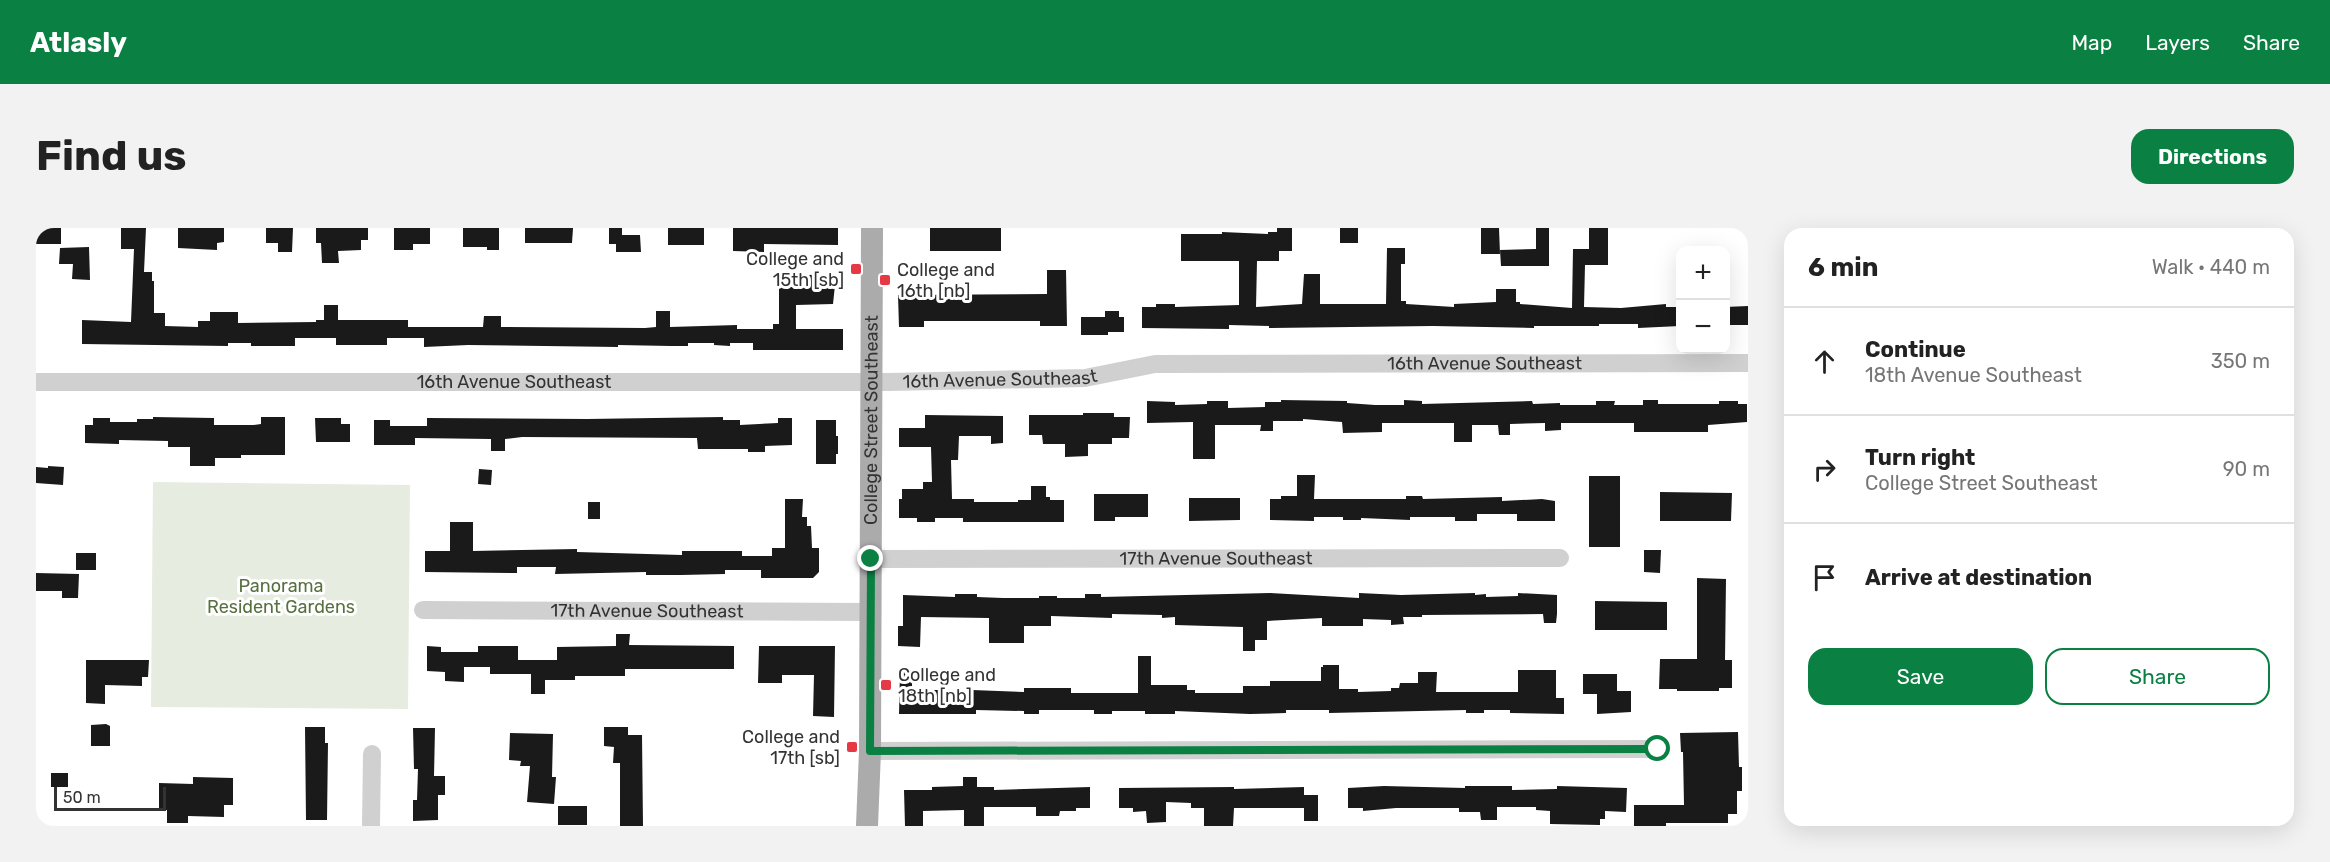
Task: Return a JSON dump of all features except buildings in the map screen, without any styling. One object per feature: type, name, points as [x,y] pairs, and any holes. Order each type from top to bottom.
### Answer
[{"type":"main road","name":"College Street Southeast","points":[[867,826],[870,751],[872,228]]},
{"type":"street","name":"16th Avenue Southeast","points":[[36,382],[871,382],[1085,378],[1155,364],[1748,363]]},
{"type":"street","name":"17th Avenue Southeast","points":[[871,559],[1560,558]]},
{"type":"street","name":"17th Avenue Southeast","points":[[423,610],[871,612]]},
{"type":"street","points":[[870,751],[1658,749]]},
{"type":"street","points":[[371,826],[372,754]]},
{"type":"green space","name":"Panorama Resident Gardens","points":[[153,482],[410,485],[408,709],[151,707]]},
{"type":"place","name":"College and 15th [sb]","points":[[856,269]]},
{"type":"place","name":"College and 16th [nb]","points":[[885,280]]},
{"type":"place","name":"College and 18th [nb]","points":[[886,685]]},
{"type":"place","name":"College and 17th [sb]","points":[[852,747]]},
{"type":"route","points":[[871,559],[870,751],[1658,749]]}]
